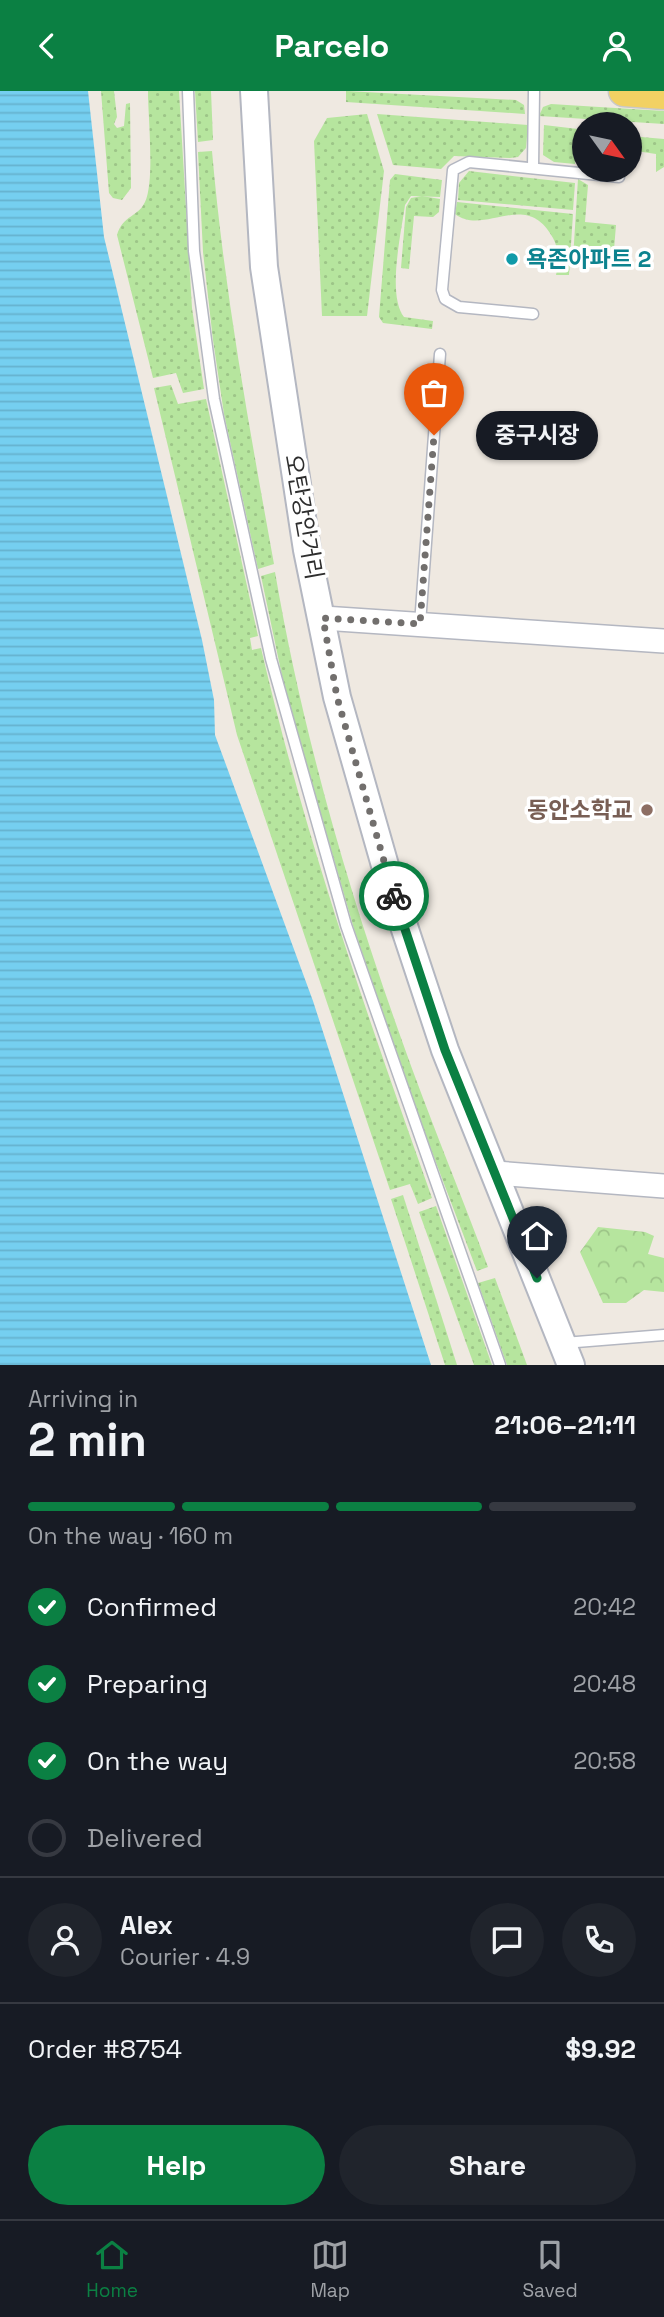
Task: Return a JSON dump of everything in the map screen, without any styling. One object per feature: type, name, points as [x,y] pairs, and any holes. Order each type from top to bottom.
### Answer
[{"type":"main road","name":"오탄강안거리","points":[[254,91],[264,267],[307,549],[337,697],[392,890],[445,1050],[567,1354]]},
{"type":"main road","points":[[624,91],[664,94]]},
{"type":"street","points":[[323,618],[664,641]]},
{"type":"street","points":[[495,1173],[664,1186]]},
{"type":"lane","points":[[188,91],[194,251],[214,399],[271,659],[346,925],[500,1365]]},
{"type":"lane","points":[[533,169],[534,91]]},
{"type":"lane","points":[[533,314],[459,307],[445,299],[442,290],[453,170],[469,162],[572,173]]},
{"type":"lane","points":[[420,624],[440,354]]},
{"type":"lane","points":[[567,1354],[664,1335]]},
{"type":"green space","points":[[101,91],[114,91],[117,117],[114,124],[117,128],[124,126],[126,104],[130,103],[131,188],[122,200],[113,198],[109,193]]},
{"type":"green space","points":[[148,91],[179,91],[192,308],[204,389],[183,393],[176,373],[153,378],[117,235],[123,224],[142,207],[148,192]]},
{"type":"green space","points":[[195,91],[211,91],[213,140],[198,142]]},
{"type":"green space","points":[[346,91],[516,100],[524,105],[525,114],[346,102]]},
{"type":"green space","points":[[551,104],[664,111],[664,124],[642,123],[642,112],[572,112],[572,118],[539,116],[543,107]]},
{"type":"green space","points":[[367,114],[384,171],[367,316],[322,316],[314,141],[327,118]]},
{"type":"green space","points":[[377,114],[528,125],[526,148],[518,157],[510,158],[454,156],[441,169],[393,165]]},
{"type":"green space","points":[[544,125],[572,128],[572,164],[554,162],[543,155]]},
{"type":"green space","points":[[642,137],[664,139],[664,167],[656,172],[656,154],[642,152]]},
{"type":"green space","points":[[212,151],[230,306],[274,564],[258,569],[224,414],[203,252],[198,152]]},
{"type":"green space","points":[[469,171],[575,183],[573,210],[458,200],[459,183]]},
{"type":"green space","points":[[395,174],[442,180],[440,197],[411,196],[405,205],[397,264],[396,294],[404,317],[433,321],[432,329],[383,323],[379,317],[390,180]]},
{"type":"green space","points":[[578,182],[583,182],[588,185],[585,222],[616,225],[613,262],[573,259]]},
{"type":"green space","points":[[422,196],[440,199],[439,212],[433,217],[414,216],[409,269],[401,268],[406,207],[411,198]]},
{"type":"green space","points":[[457,202],[573,214],[569,275],[556,275],[558,260],[553,238],[542,224],[531,216],[518,214],[467,220],[455,214]]},
{"type":"green space","points":[[171,385],[178,404],[206,399],[258,636],[250,638],[252,650],[261,648],[317,857],[432,1198],[418,1204],[410,1184],[390,1190],[237,735],[154,388]]},
{"type":"green space","points":[[275,572],[298,690],[328,808],[381,981],[488,1267],[477,1271],[415,1107],[354,929],[285,690],[261,576]]},
{"type":"green space","points":[[403,1195],[457,1365],[445,1365],[391,1199]]},
{"type":"green space","points":[[436,1206],[492,1365],[474,1365],[419,1212]]},
{"type":"green space","points":[[540,1213],[552,1241],[543,1245],[537,1224]]},
{"type":"green space","points":[[598,1227],[645,1232],[654,1236],[648,1254],[664,1258],[664,1292],[644,1290],[626,1303],[603,1303],[580,1252]]},
{"type":"green space","points":[[495,1278],[527,1365],[507,1365],[478,1283]]},
{"type":"water","points":[[0,91],[88,91],[104,237],[202,640],[214,700],[215,735],[313,1001],[431,1365],[0,1365]]},
{"type":"way so far","points":[[394,896],[337,697],[323,618],[420,624],[434,435]]},
{"type":"place","name":"욕존아파트 2","points":[[512,259]]},
{"type":"place","name":"중구시장","points":[[434,435]]},
{"type":"place","name":"동안소학교","points":[[647,810]]},
{"type":"route","points":[[394,896],[445,1050],[537,1278]]}]
